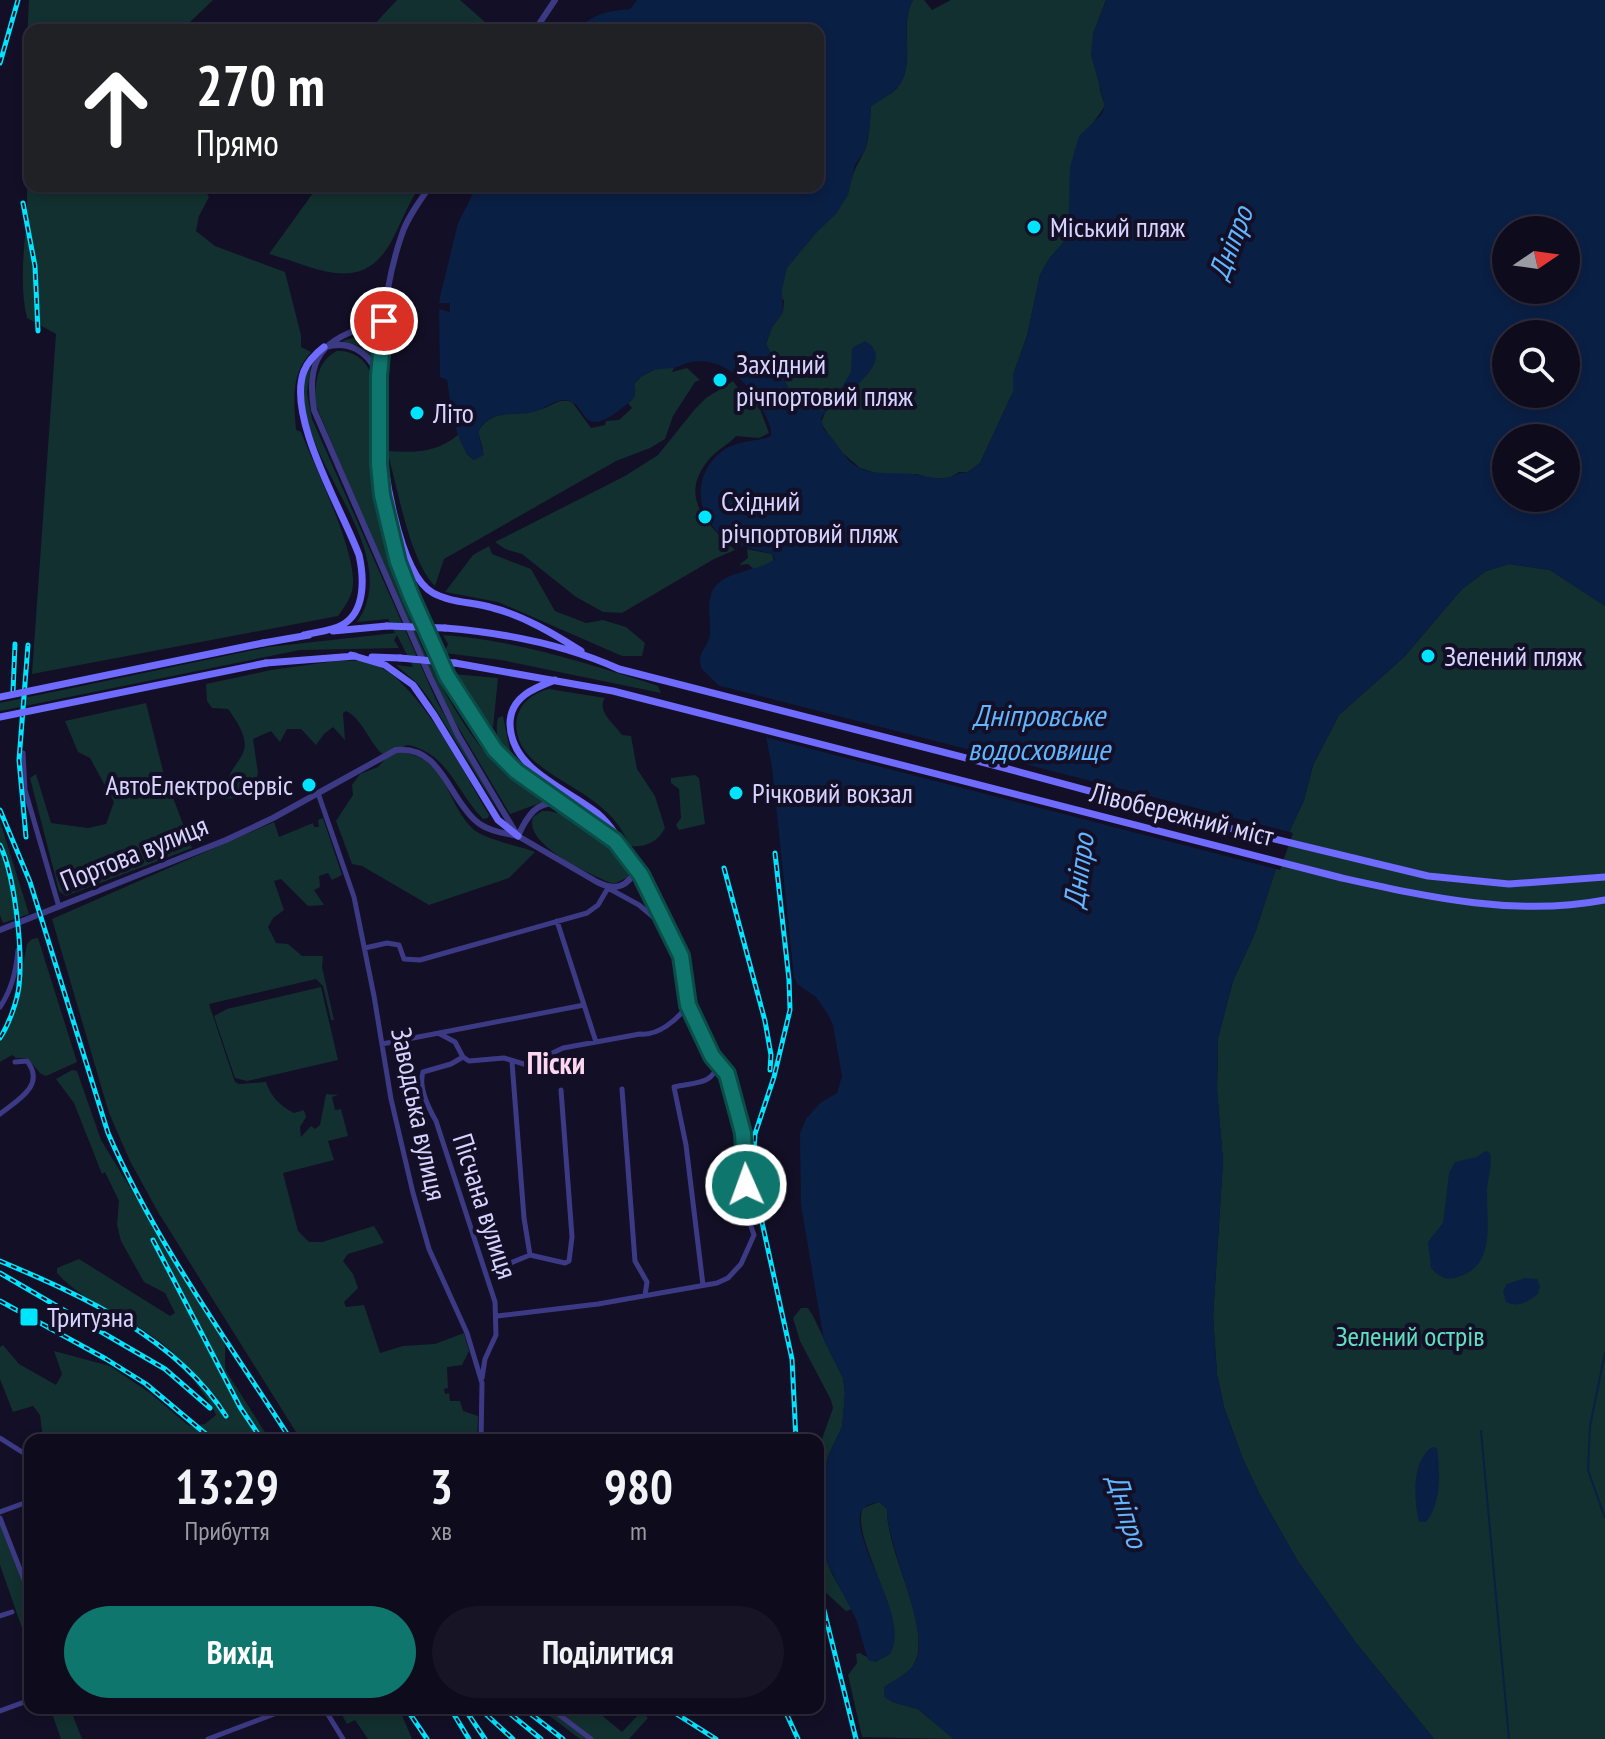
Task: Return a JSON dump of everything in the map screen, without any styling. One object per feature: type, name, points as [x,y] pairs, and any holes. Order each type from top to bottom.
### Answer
[{"type":"main road","points":[[0,697],[342,625],[358,606],[363,574],[359,555],[302,416],[300,388],[308,362],[324,347]]},
{"type":"main road","points":[[379,421],[389,493],[408,559],[421,584],[441,596],[494,608],[553,633],[590,656]]},
{"type":"main road","points":[[304,635],[387,626],[445,628],[540,642],[590,656]]},
{"type":"main road","points":[[351,655],[385,665],[413,685],[498,820],[518,836]]},
{"type":"main road","name":"Лівобережний міст","points":[[0,717],[266,663],[351,655],[455,663],[613,691],[1342,878],[1473,904],[1529,906],[1605,900]]},
{"type":"main road","name":"Лівобережний міст","points":[[590,656],[619,669],[1208,823],[1428,876],[1509,884],[1605,877]]},
{"type":"main road","points":[[555,680],[530,690],[517,701],[511,713],[511,737],[518,751],[536,772],[606,822],[630,858]]},
{"type":"street","points":[[539,24],[555,0]]},
{"type":"street","points":[[426,192],[402,232],[384,321],[379,376],[379,464],[388,527],[412,598],[447,676],[495,750],[516,771],[602,831],[630,858],[668,929],[681,956],[688,1005],[712,1056],[727,1074],[743,1133],[746,1172],[744,1207],[754,1235],[746,1257],[728,1278],[598,1304],[497,1316]]},
{"type":"street","points":[[384,321],[345,333],[324,347],[311,376],[314,410],[435,688],[458,735],[518,836]]},
{"type":"street","points":[[324,347],[344,344],[354,347],[370,360],[379,376]]},
{"type":"street","name":"Портова вулиця","points":[[0,930],[226,840],[396,750],[415,750],[437,767],[474,820],[486,828],[518,836],[608,888]]},
{"type":"street","points":[[23,753],[25,790],[59,908]]},
{"type":"street","name":"Заводська вулиця","points":[[318,793],[348,874],[365,948],[403,1156],[429,1249],[467,1333],[482,1383],[481,1434]]},
{"type":"street","points":[[518,836],[531,812],[546,803],[560,803]]},
{"type":"street","points":[[365,948],[396,943],[404,959],[411,962],[594,910],[608,888],[629,882],[633,875],[630,858]]},
{"type":"street","points":[[608,888],[639,905],[668,929]]},
{"type":"street","points":[[557,921],[596,1042]]},
{"type":"street","points":[[0,1007],[16,972],[18,950]]},
{"type":"street","points":[[382,1044],[584,1005]]},
{"type":"street","points":[[440,1034],[455,1042],[463,1057],[469,1061],[504,1058],[521,1065],[533,1063],[563,1048],[651,1035],[688,1005]]},
{"type":"street","name":"Пісчана вулиця","points":[[463,1057],[451,1064],[425,1070],[421,1079],[486,1273],[497,1316],[496,1335],[485,1359],[482,1383]]},
{"type":"street","points":[[0,1114],[32,1088],[35,1079],[27,1061],[15,1062]]},
{"type":"street","points":[[512,1062],[524,1218],[530,1255]]},
{"type":"street","points":[[703,1285],[686,1145],[674,1087],[710,1079],[718,1063]]},
{"type":"street","points":[[622,1089],[635,1261],[647,1282],[645,1295]]},
{"type":"street","points":[[486,1273],[530,1255],[565,1263],[569,1261],[561,1090]]},
{"type":"street","points":[[0,1438],[24,1453]]},
{"type":"street","points":[[24,1504],[0,1515],[24,1579]]},
{"type":"street","points":[[0,1616],[12,1612]]},
{"type":"street","points":[[0,1711],[24,1702]]},
{"type":"street","points":[[208,1739],[274,1714]]},
{"type":"street","points":[[328,1714],[343,1739]]},
{"type":"street","points":[[558,1714],[591,1739]]},
{"type":"green space","points":[[29,0],[213,0],[190,22],[192,24],[28,24]]},
{"type":"green space","points":[[397,0],[460,0],[487,24],[375,24]]},
{"type":"green space","points":[[913,0],[924,0],[932,10],[951,0],[1106,0],[1093,34],[1105,106],[1093,123],[1068,237],[1040,275],[1027,336],[1013,375],[1013,392],[980,463],[968,472],[959,472],[949,478],[929,478],[917,474],[882,475],[860,468],[838,449],[821,423],[826,410],[833,405],[819,410],[790,392],[766,344],[772,327],[783,312],[784,301],[776,289],[773,276],[852,178],[866,147],[871,106],[893,92],[901,82],[907,60],[907,23]]},
{"type":"green space","points":[[27,192],[206,192],[209,197],[199,216],[196,231],[215,246],[285,272],[301,335],[301,347],[311,352],[296,379],[296,430],[301,432],[333,508],[352,568],[352,592],[338,616],[32,674],[56,334],[27,318],[23,260]]},
{"type":"green space","points":[[314,192],[416,192],[391,242],[379,259],[366,268],[352,273],[336,273],[269,254]]},
{"type":"green space","points":[[376,332],[375,362],[360,346],[342,341]]},
{"type":"green space","points":[[337,351],[357,356],[368,367],[371,376],[372,466],[376,500],[392,568],[419,640],[454,707],[474,737],[500,769],[543,802],[510,814],[454,720],[422,657],[315,403],[321,367]]},
{"type":"green space","points":[[311,364],[307,393],[312,419],[436,700],[501,815],[430,700],[418,684],[396,665],[413,667],[397,635],[394,640],[399,648],[300,650],[0,711],[0,703],[268,647],[395,633],[388,619],[357,622],[369,592],[367,559],[356,526],[308,425],[303,393]]},
{"type":"green space","points":[[659,367],[674,368],[672,372],[687,368],[700,380],[695,382],[673,416],[665,439],[616,461],[444,559],[435,586],[411,542],[387,451],[425,450],[442,445],[459,434],[467,454],[474,460],[483,449],[478,432],[490,419],[542,409],[564,401],[572,402],[591,428],[605,425],[606,421],[619,420],[632,408],[628,403],[635,395],[634,384]]},
{"type":"green space","points":[[733,381],[743,395],[757,401],[769,433],[759,438],[736,436],[715,453],[701,470],[696,495],[705,518],[735,550],[622,613],[603,612],[576,597],[522,554],[495,542],[625,476],[658,455],[706,398]]},
{"type":"green space","points":[[489,546],[492,554],[531,569],[555,611],[586,623],[603,620],[626,627],[645,643],[642,656],[622,656],[498,602],[445,592],[473,555]]},
{"type":"green space","points":[[747,549],[772,554],[774,561],[755,570],[748,564],[739,565],[748,558]]},
{"type":"green space","name":"Зелений острів","points":[[1509,564],[1550,570],[1605,606],[1605,1739],[1434,1739],[1356,1643],[1299,1563],[1243,1459],[1224,1407],[1217,1374],[1213,1317],[1223,1161],[1217,1090],[1218,1038],[1233,981],[1255,933],[1285,841],[1304,800],[1313,765],[1339,715],[1404,657],[1462,589],[1486,571]]},
{"type":"green space","points":[[443,635],[494,641],[569,659],[658,686],[661,693],[501,660],[444,653],[448,644]]},
{"type":"green space","points":[[336,661],[367,662],[385,670],[403,684],[437,727],[488,818],[483,819],[474,809],[451,775],[433,756],[408,745],[382,754],[357,720],[346,711],[343,713],[345,740],[333,727],[316,745],[301,729],[287,729],[280,742],[271,731],[253,739],[258,773],[253,792],[224,799],[226,784],[244,748],[244,739],[228,709],[212,708],[207,701],[206,684],[271,670]]},
{"type":"green space","points":[[453,674],[498,678],[493,728]]},
{"type":"green space","points":[[549,689],[605,698],[604,712],[622,735],[631,736],[637,769],[655,796],[665,828],[655,840],[646,845],[629,846],[622,831],[600,806],[546,770],[524,750],[516,729],[517,718],[527,700]]},
{"type":"green space","points":[[146,703],[163,771],[192,848],[66,896],[59,891],[30,778],[36,774],[51,823],[88,828],[106,824],[114,802],[90,758],[78,752],[65,721]]},
{"type":"green space","points":[[503,716],[510,750],[523,769],[510,761],[501,749],[497,726],[498,718]]},
{"type":"green space","points":[[399,752],[427,762],[436,771],[463,816],[477,832],[535,852],[509,878],[429,905],[362,866],[352,864],[336,821],[353,795],[352,785],[360,774],[378,767],[386,758]]},
{"type":"green space","points":[[695,775],[699,778],[705,824],[679,830],[676,825],[681,818],[679,789],[671,783],[671,778]]},
{"type":"green space","points":[[542,811],[568,816],[598,832],[621,853],[628,877],[614,884],[548,848],[533,828],[533,817]]},
{"type":"green space","points":[[323,818],[342,875],[332,880],[328,873],[319,876],[320,887],[314,890],[324,905],[308,906],[281,879],[274,881],[284,910],[273,918],[268,927],[276,943],[288,944],[302,956],[323,956],[322,967],[334,1020],[331,1020],[323,986],[316,979],[209,1004],[235,1082],[266,1082],[273,1097],[284,1107],[294,1113],[304,1110],[306,1117],[300,1127],[301,1137],[311,1126],[315,1129],[320,1125],[326,1094],[338,1095],[332,1097],[335,1110],[341,1109],[348,1136],[328,1141],[334,1160],[283,1173],[298,1231],[309,1242],[322,1242],[374,1226],[384,1243],[348,1254],[343,1261],[353,1274],[358,1288],[344,1302],[346,1307],[364,1305],[380,1353],[403,1346],[435,1344],[464,1333],[469,1351],[462,1365],[447,1367],[448,1388],[444,1389],[445,1394],[449,1393],[450,1401],[460,1401],[463,1411],[478,1416],[477,1434],[297,1434],[158,1212],[130,1161],[109,1113],[52,919],[274,822],[279,837],[313,823],[314,827],[319,827],[318,820]]},
{"type":"green space","points":[[0,821],[29,914],[3,923],[0,915]]},
{"type":"green space","points":[[38,938],[77,1062],[46,1076],[27,1058],[12,1055],[0,1062],[0,1041],[13,1017],[27,944]]},
{"type":"green space","points":[[321,987],[338,1060],[247,1081],[235,1078],[214,1016],[227,1009]]},
{"type":"green space","points":[[72,1070],[77,1071],[101,1140],[223,1340],[226,1371],[266,1434],[42,1434],[40,1415],[33,1406],[13,1412],[0,1379],[0,1347],[3,1345],[19,1364],[56,1385],[62,1374],[54,1351],[110,1366],[150,1393],[189,1426],[205,1424],[216,1415],[171,1351],[143,1330],[83,1295],[57,1273],[57,1268],[79,1259],[170,1316],[175,1313],[165,1293],[144,1282],[121,1241],[117,1225],[119,1201],[105,1172],[102,1174],[74,1103],[56,1079]]},
{"type":"green space","points":[[801,1308],[808,1308],[843,1378],[842,1427],[824,1472],[824,1434],[833,1408],[800,1341],[793,1318]]},
{"type":"green space","points":[[879,1502],[887,1509],[893,1544],[911,1600],[918,1636],[917,1657],[892,1702],[918,1709],[954,1739],[862,1737],[848,1675],[857,1663],[856,1654],[860,1653],[875,1662],[890,1654],[892,1635],[890,1615],[861,1521],[863,1508]]},
{"type":"green space","points":[[0,1522],[24,1585],[24,1634],[0,1565]]},
{"type":"green space","points":[[824,1553],[852,1609],[846,1611],[824,1591]]},
{"type":"green space","points":[[52,1714],[72,1714],[82,1739],[61,1739]]},
{"type":"green space","points":[[402,1714],[412,1739],[368,1739],[355,1720],[347,1724],[342,1715],[335,1715]]},
{"type":"green space","points":[[547,1714],[600,1714],[622,1732],[639,1714],[648,1718],[629,1739],[580,1739]]},
{"type":"water","name":"Дніпровське водосховище","points":[[637,0],[913,0],[907,23],[907,60],[901,82],[893,92],[871,106],[865,150],[855,165],[848,195],[836,214],[787,268],[782,290],[783,312],[772,327],[766,344],[790,391],[807,405],[823,411],[835,399],[851,372],[852,348],[865,341],[874,350],[876,360],[861,381],[821,418],[824,430],[852,463],[863,469],[940,478],[968,472],[980,463],[1013,392],[1013,375],[1027,336],[1040,275],[1068,237],[1070,167],[1079,136],[1101,115],[1105,106],[1091,55],[1093,34],[1106,0],[1605,0],[1605,606],[1550,570],[1509,564],[1486,571],[1462,589],[1404,657],[1339,715],[1313,765],[1304,800],[1285,841],[1255,933],[1233,981],[1218,1038],[1217,1090],[1223,1161],[1213,1317],[1217,1374],[1224,1407],[1260,1495],[1299,1563],[1356,1643],[1434,1739],[954,1739],[918,1709],[884,1697],[884,1687],[915,1663],[919,1644],[887,1509],[876,1502],[865,1507],[860,1515],[866,1547],[894,1623],[895,1639],[890,1654],[875,1662],[868,1660],[856,1619],[824,1557],[824,1472],[842,1427],[845,1394],[843,1378],[824,1341],[801,1205],[800,1134],[806,1119],[820,1103],[837,1093],[842,1076],[833,1025],[816,997],[797,984],[794,977],[772,767],[766,737],[700,664],[710,634],[709,605],[715,587],[729,576],[775,559],[772,554],[732,542],[711,524],[702,502],[703,479],[707,468],[725,449],[771,436],[770,425],[755,397],[733,373],[714,363],[691,362],[644,375],[634,384],[635,394],[631,400],[599,422],[586,418],[572,402],[564,400],[534,412],[495,416],[478,432],[484,455],[474,460],[462,445],[447,380],[440,377],[439,309],[450,312],[450,303],[439,303],[440,297],[458,223],[474,192],[824,192],[824,24],[584,24],[601,14],[630,9]]},
{"type":"water","points":[[1485,1151],[1490,1153],[1491,1164],[1487,1191],[1488,1233],[1483,1255],[1470,1272],[1450,1279],[1443,1277],[1431,1268],[1428,1242],[1443,1223],[1449,1173],[1455,1162],[1477,1157]]},
{"type":"water","points":[[1525,1278],[1537,1279],[1540,1287],[1538,1294],[1523,1303],[1506,1302],[1503,1291],[1507,1284]]},
{"type":"water","points":[[1432,1447],[1437,1448],[1438,1457],[1437,1496],[1426,1522],[1419,1522],[1415,1493],[1417,1472],[1420,1462]]},
{"type":"pier","points":[[713,684],[1293,833],[1280,870],[761,736]]},
{"type":"waterway","points":[[1605,1353],[1590,1426],[1588,1470],[1605,1518]]},
{"type":"waterway","points":[[1481,1431],[1509,1739]]},
{"type":"railway","points":[[0,63],[18,0]]},
{"type":"railway","points":[[23,203],[35,266],[38,331]]},
{"type":"railway","points":[[13,692],[15,644]]},
{"type":"railway","points":[[26,837],[19,760],[28,645]]},
{"type":"railway","points":[[0,810],[30,882],[108,1133],[170,1252],[287,1434]]},
{"type":"railway","points":[[0,845],[14,894],[20,971],[14,1006],[0,1038]]},
{"type":"railway","points":[[775,853],[790,1010],[774,1077],[755,1134],[754,1154],[758,1204],[792,1359],[796,1434]]},
{"type":"railway","points":[[724,868],[765,1021],[771,1055],[770,1070]]},
{"type":"railway","points":[[153,1240],[240,1407],[258,1434]]},
{"type":"railway","points":[[0,1261],[63,1289],[125,1322],[181,1364],[205,1388],[226,1416]]},
{"type":"railway","points":[[0,1273],[165,1369],[210,1408]]},
{"type":"railway","points":[[0,1301],[146,1384],[206,1434]]},
{"type":"railway","points":[[824,1610],[856,1739]]},
{"type":"railway","points":[[410,1714],[427,1739]]},
{"type":"railway","points":[[454,1714],[469,1739]]},
{"type":"railway","points":[[468,1714],[485,1739]]},
{"type":"railway","points":[[486,1714],[513,1739]]},
{"type":"railway","points":[[510,1714],[541,1739]]},
{"type":"railway","points":[[531,1714],[563,1739]]},
{"type":"railway","points":[[676,1714],[716,1739]]},
{"type":"railway","points":[[787,1715],[798,1739]]},
{"type":"place","name":"Міський пляж","points":[[1034,227]]},
{"type":"place","name":"Західний річпортовий пляж","points":[[720,380]]},
{"type":"place","name":"Літо","points":[[417,413]]},
{"type":"place","name":"Східний річпортовий пляж","points":[[705,517]]},
{"type":"place","name":"Зелений пляж","points":[[1428,656]]},
{"type":"place","name":"АвтоЕлектроСервіс","points":[[309,785]]},
{"type":"place","name":"Річковий вокзал","points":[[736,793]]},
{"type":"place","name":"Тритузна","points":[[29,1317]]},
{"type":"district","name":"Піски","points":[[556,1064]]},
{"type":"route","points":[[384,321],[379,376],[382,495],[398,562],[412,598],[447,676],[495,750],[516,771],[615,841],[641,875],[681,956],[688,1005],[712,1056],[727,1074],[743,1133],[746,1185]]},
{"type":"water label","name":"Дніпро","points":[[1231,243]]},
{"type":"water label","name":"Дніпро","points":[[1079,871]]},
{"type":"water label","name":"Дніпро","points":[[1127,1511]]}]
